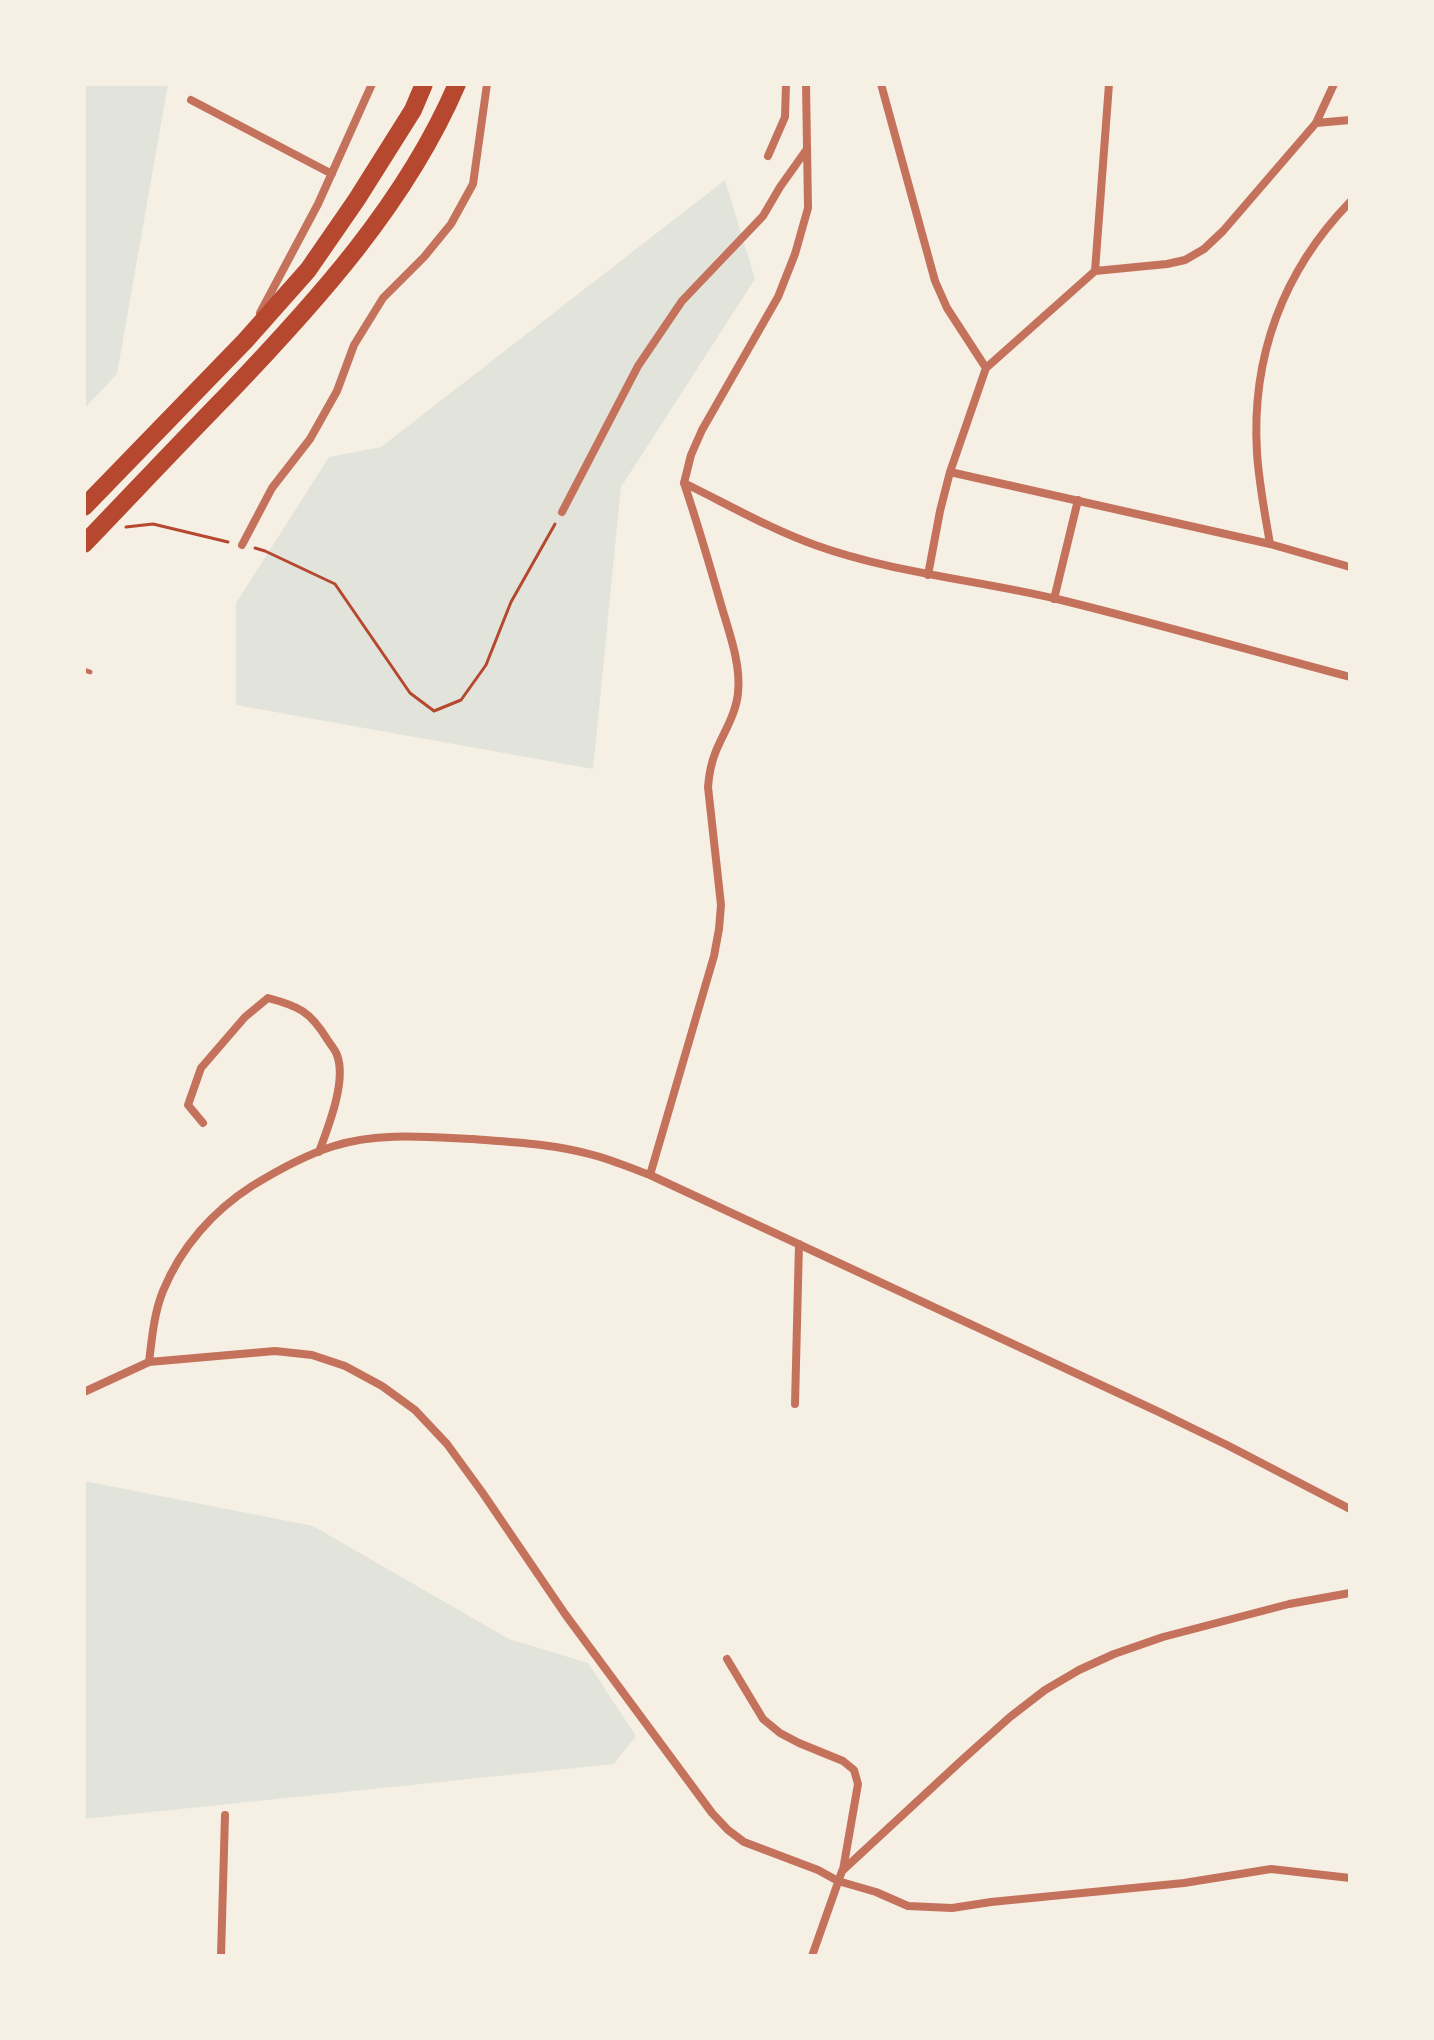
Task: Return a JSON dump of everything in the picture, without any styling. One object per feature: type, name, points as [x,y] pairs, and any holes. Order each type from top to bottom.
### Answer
[{"type":"highway","points":[[84,507],[245,341],[308,270],[413,110],[424,84]]},
{"type":"highway","points":[[84,544],[322,293],[405,180],[441,121],[457,84]]},
{"type":"street","points":[[245,341],[318,204],[372,84]]},
{"type":"street","points":[[242,545],[272,488],[310,439],[337,391],[354,345],[383,298],[424,257],[451,224],[473,184],[487,84]]},
{"type":"street","points":[[768,156],[785,117],[786,84]]},
{"type":"street","points":[[650,1175],[714,956],[721,905],[708,787],[709,770],[731,721],[738,695],[738,673],[730,637],[684,483],[702,430],[778,297],[795,254],[808,208],[806,84]]},
{"type":"street","points":[[881,84],[935,281],[947,308],[986,368]]},
{"type":"street","points":[[1095,271],[1109,84]]},
{"type":"street","points":[[928,575],[950,472],[986,368],[1095,271],[1167,264],[1185,260],[1204,249],[1316,123],[1334,84]]},
{"type":"street","points":[[191,100],[332,174]]},
{"type":"street","points":[[1316,123],[1350,120]]},
{"type":"street","points":[[562,512],[638,366],[682,301],[763,216],[807,149]]},
{"type":"street","points":[[1270,544],[1257,452],[1260,380],[1268,341],[1287,288],[1312,249],[1350,202]]},
{"type":"street","points":[[950,472],[1270,544],[1350,567]]},
{"type":"street","points":[[684,483],[815,545],[928,575],[1054,599],[1350,677]]},
{"type":"street","points":[[1054,599],[1078,500]]},
{"type":"street","points":[[203,1123],[188,1105],[201,1068],[245,1017],[268,998],[296,1005],[318,1024],[338,1056],[339,1088],[319,1152]]},
{"type":"street","points":[[149,1362],[159,1302],[173,1270],[190,1243],[208,1221],[236,1197],[274,1173],[335,1145],[372,1139],[412,1137],[521,1142],[593,1155],[650,1175],[1159,1412],[1350,1509]]},
{"type":"street","points":[[795,1404],[799,1244]]},
{"type":"street","points":[[84,1392],[149,1362],[275,1351],[312,1355],[345,1366],[382,1386],[415,1410],[447,1444],[565,1614],[712,1813],[744,1842],[818,1870],[838,1881],[876,1892],[908,1906],[952,1908],[1184,1883],[1271,1869],[1350,1878]]},
{"type":"street","points":[[842,1871],[1010,1717],[1045,1690],[1079,1670],[1163,1637],[1289,1604],[1350,1593]]},
{"type":"street","points":[[727,1659],[763,1719],[780,1733],[843,1761],[854,1770],[858,1784],[842,1871],[812,1956]]},
{"type":"street","points":[[221,1956],[225,1815]]},
{"type":"path","points":[[117,528],[153,524],[242,545],[265,551],[335,584],[410,693],[434,711],[461,700],[486,665],[511,602],[562,512]]},
{"type":"shaded area","points":[[84,84],[168,84],[117,374],[84,409]]},
{"type":"shaded area","points":[[725,180],[755,279],[621,487],[593,769],[236,705],[236,603],[329,457],[381,447]]},
{"type":"shaded area","points":[[84,1481],[313,1526],[509,1639],[588,1663],[636,1736],[614,1764],[84,1819]]}]
